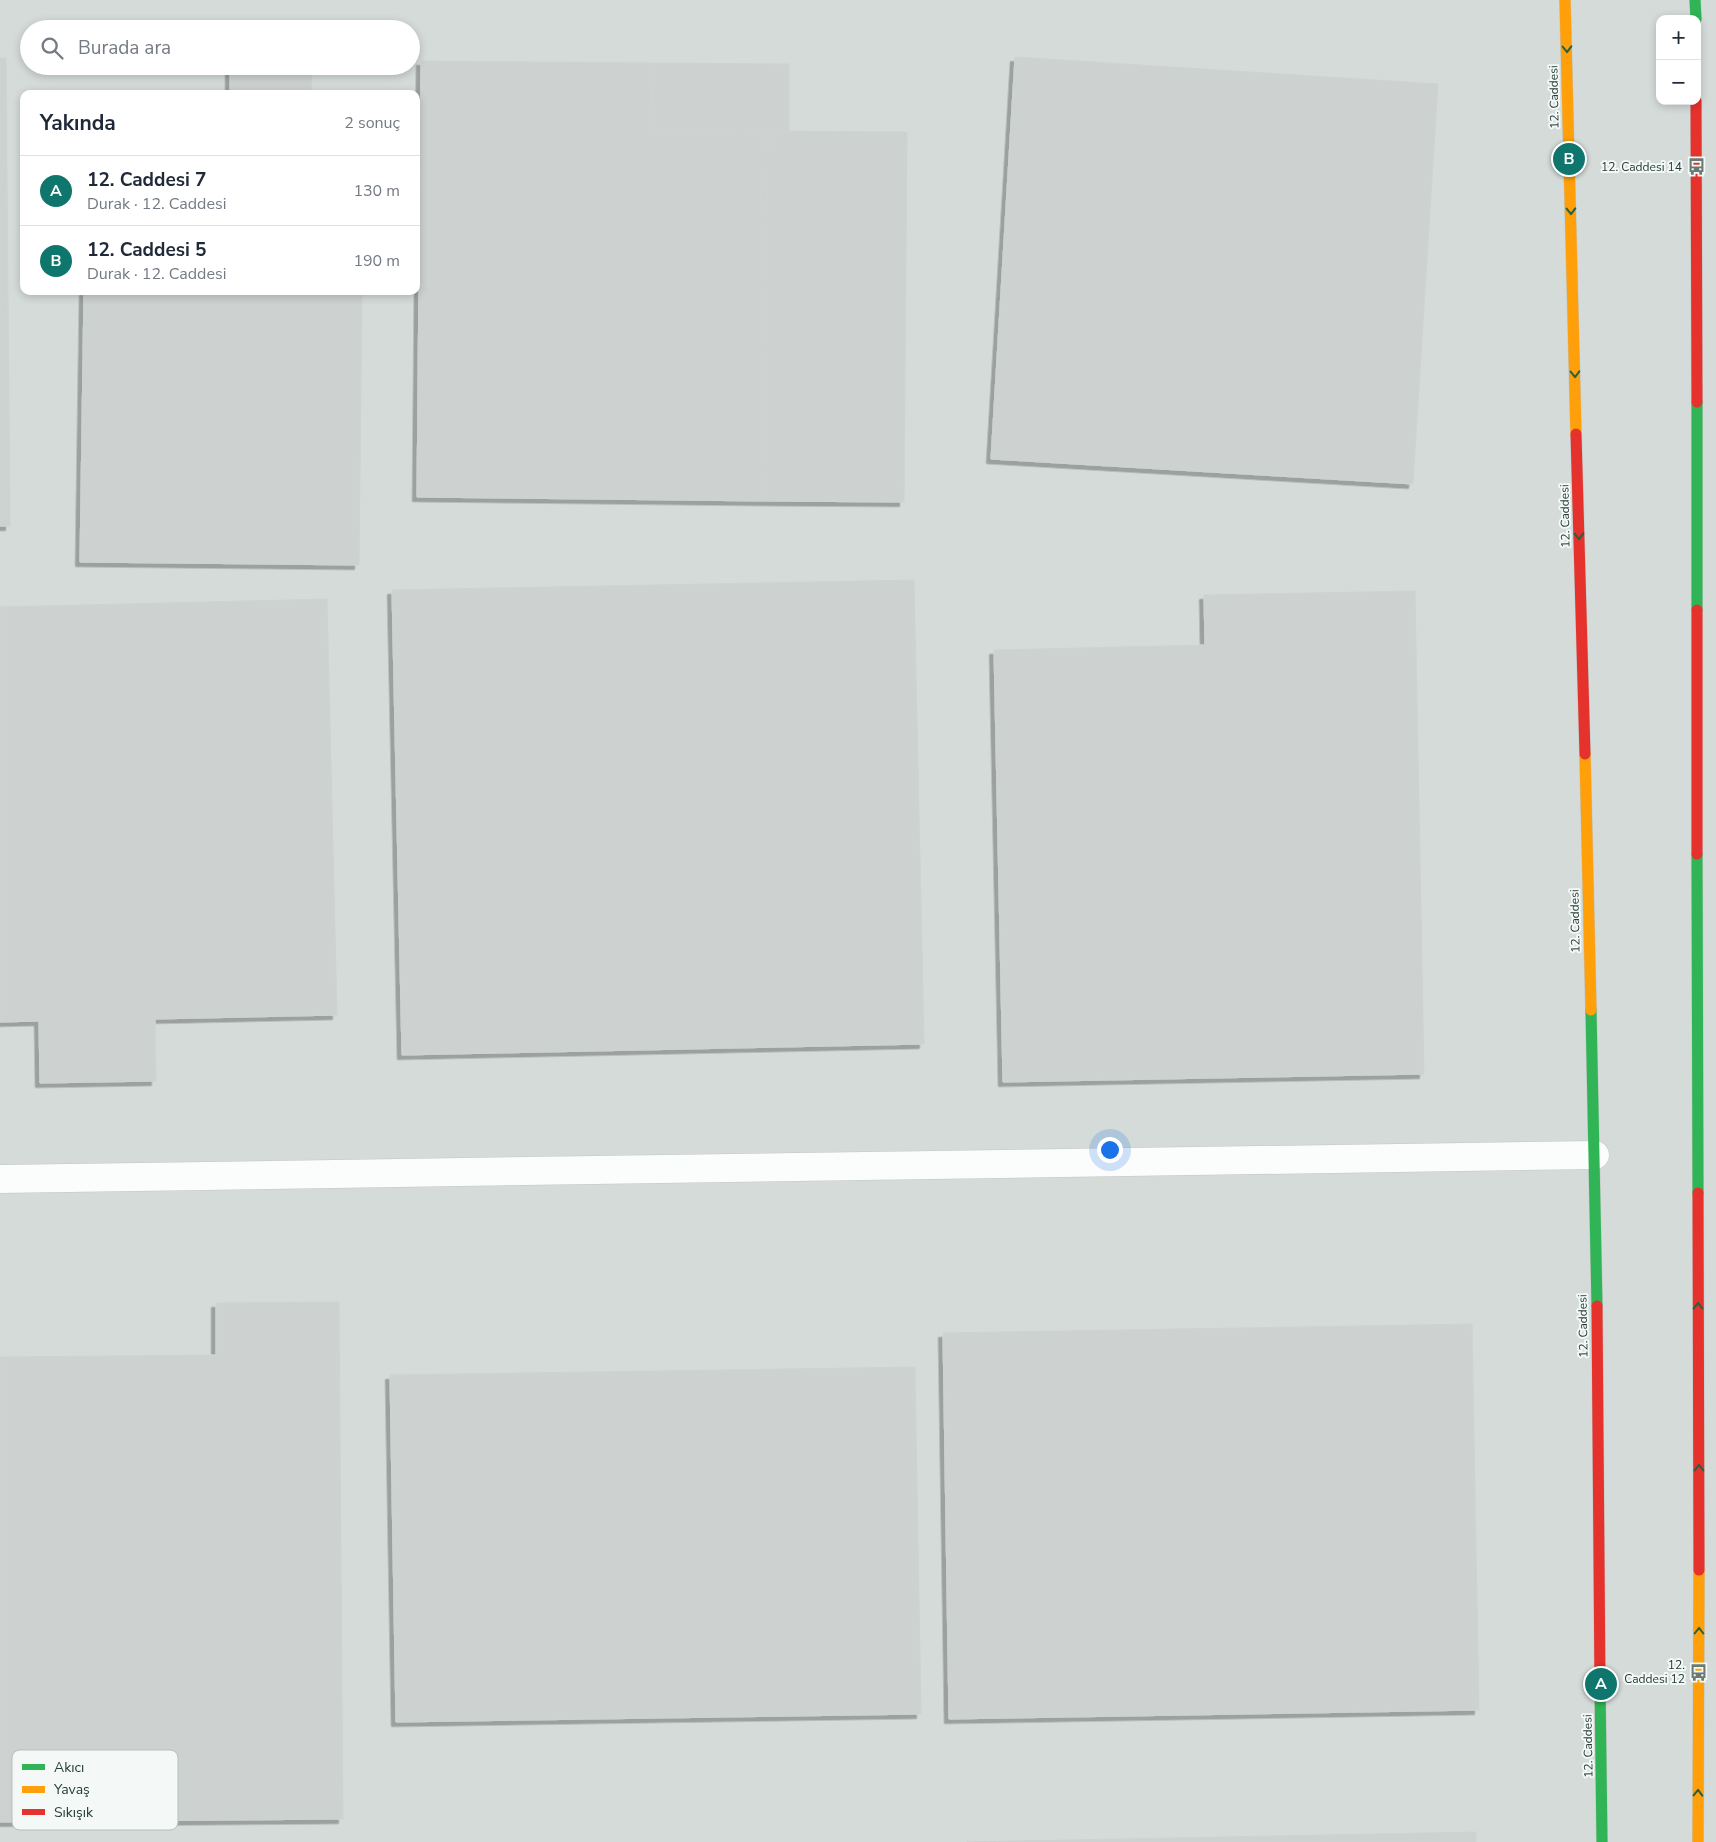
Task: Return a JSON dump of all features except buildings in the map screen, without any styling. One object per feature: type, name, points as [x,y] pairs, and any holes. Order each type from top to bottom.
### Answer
[{"type":"street","name":"12. Caddesi","points":[[1565,0],[1595,1155],[1602,1842]]},
{"type":"street","points":[[1696,0],[1696,15]]},
{"type":"street","points":[[1696,105],[1698,1842]]},
{"type":"street","points":[[0,1179],[1595,1155]]},
{"type":"shaded area","points":[[0,0],[1716,0],[1716,1842],[0,1842]]},
{"type":"traffic: fast","points":[[1695,0],[1696,15]]},
{"type":"traffic: fast","points":[[1697,402],[1697,610]]},
{"type":"traffic: fast","points":[[1697,854],[1698,1193]]},
{"type":"traffic: fast","points":[[1591,1010],[1597,1306]]},
{"type":"traffic: fast","points":[[1600,1685],[1602,1842]]},
{"type":"traffic: slow","points":[[1565,0],[1576,434]]},
{"type":"traffic: slow","points":[[1585,754],[1591,1010]]},
{"type":"traffic: slow","points":[[1698,1842],[1699,1570]]},
{"type":"traffic: jam","points":[[1696,105],[1697,402]]},
{"type":"traffic: jam","points":[[1576,434],[1585,754]]},
{"type":"traffic: jam","points":[[1697,610],[1697,854]]},
{"type":"traffic: jam","points":[[1698,1193],[1699,1570]]},
{"type":"traffic: jam","points":[[1597,1306],[1600,1685]]},
{"type":"place","name":"12. Caddesi 5","points":[[1569,159]]},
{"type":"place","name":"12. Caddesi 14","points":[[1696,167]]},
{"type":"place","name":"12. Caddesi 12","points":[[1699,1672]]},
{"type":"place","name":"12. Caddesi 7","points":[[1601,1684]]}]
